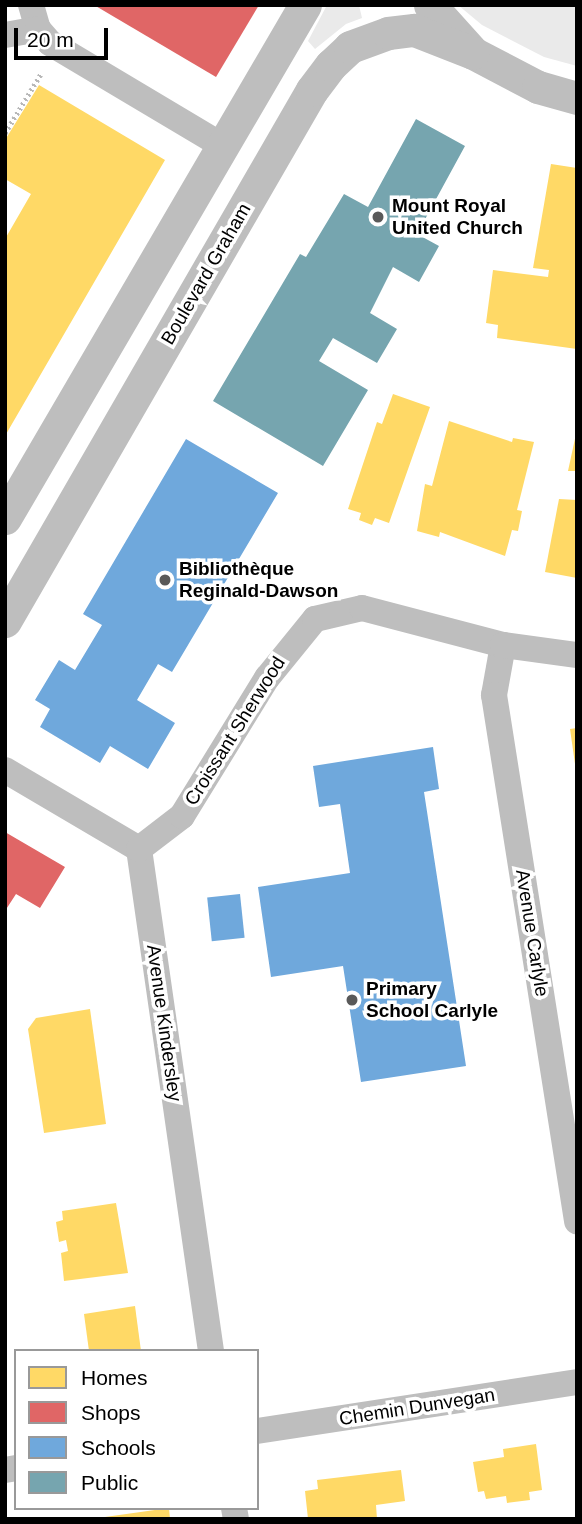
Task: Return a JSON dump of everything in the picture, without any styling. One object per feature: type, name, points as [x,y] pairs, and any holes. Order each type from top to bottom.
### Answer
[{"type":"street","points":[[5,517],[305,5]]},
{"type":"street","points":[[430,5],[473,53],[538,87],[577,99]]},
{"type":"street","points":[[5,35],[34,17],[50,43],[223,146]]},
{"type":"street","name":"Boulevard Graham","points":[[5,621],[312,90],[331,65],[350,47],[388,33],[414,30],[473,53]]},
{"type":"street","name":"Croissant Sherwood","points":[[139,849],[182,816],[267,678],[315,619],[362,608],[503,645],[577,655]]},
{"type":"street","name":"Avenue Carlyle","points":[[503,645],[494,695],[577,1221]]},
{"type":"street","points":[[5,770],[139,849]]},
{"type":"street","name":"Avenue Kindersley","points":[[139,849],[211,1349]]},
{"type":"street","name":"Chemin Dunvegan","points":[[259,1431],[577,1382]]},
{"type":"path","points":[[5,133],[42,71]]},
{"type":"shaded area","points":[[327,5],[359,5],[362,18],[346,24],[315,49],[308,41]]},
{"type":"shaded area","points":[[458,5],[577,5],[577,66],[544,57],[482,25]]},
{"type":"building: Homes","points":[[39,85],[165,160],[5,436],[5,239],[31,194],[5,179],[5,140]]},
{"type":"building: Homes","points":[[551,164],[577,168],[577,349],[497,338],[498,325],[486,323],[493,270],[548,277],[549,270],[533,268]]},
{"type":"building: Homes","points":[[393,394],[430,407],[389,523],[375,518],[372,525],[359,520],[361,513],[348,509],[377,422],[382,424]]},
{"type":"building: Homes","points":[[449,421],[512,442],[513,438],[534,442],[517,510],[522,511],[518,531],[512,530],[505,556],[440,532],[439,537],[417,531],[425,484],[432,486]]},
{"type":"building: Homes","points":[[576,434],[577,471],[568,471]]},
{"type":"building: Homes","points":[[559,499],[577,500],[577,578],[545,572]]},
{"type":"building: Homes","points":[[577,728],[577,764],[575,764],[570,729]]},
{"type":"building: Homes","points":[[90,1009],[106,1124],[44,1133],[28,1029],[36,1018]]},
{"type":"building: Homes","points":[[116,1203],[128,1273],[64,1281],[61,1253],[68,1251],[66,1240],[59,1242],[56,1222],[63,1220],[62,1211]]},
{"type":"building: Homes","points":[[135,1306],[141,1349],[89,1349],[84,1314]]},
{"type":"building: Homes","points":[[536,1444],[542,1490],[529,1492],[530,1500],[507,1503],[506,1496],[486,1499],[484,1491],[478,1492],[473,1462],[504,1457],[503,1449]]},
{"type":"building: Homes","points":[[401,1470],[405,1501],[376,1505],[377,1519],[308,1519],[305,1491],[318,1489],[317,1480]]},
{"type":"building: Homes","points":[[169,1510],[170,1519],[105,1519]]},
{"type":"building: Shops","points":[[94,5],[259,5],[216,77]]},
{"type":"building: Shops","points":[[5,832],[65,867],[40,908],[16,894],[5,911]]},
{"type":"building: Schools","name":"Bibliothèque Reginald-Dawson","points":[[186,439],[278,493],[172,672],[158,664],[137,700],[175,723],[148,769],[110,746],[100,763],[40,727],[50,709],[35,700],[59,660],[75,670],[102,625],[83,614]]},
{"type":"building: Schools","name":"Primary School Carlyle","points":[[433,747],[439,789],[424,792],[466,1066],[361,1082],[343,966],[271,977],[258,887],[350,873],[340,804],[319,807],[313,766]]},
{"type":"building: Schools","points":[[240,894],[245,938],[212,941],[207,897]]},
{"type":"building: Public","points":[[416,119],[465,146],[417,234],[439,246],[419,282],[393,267],[370,313],[397,329],[377,363],[333,338],[319,361],[368,390],[323,466],[213,401],[300,254],[306,257],[344,194],[368,207]]},
{"type":"place","name":"Mount Royal United Church","points":[[378,217]]},
{"type":"place","name":"Bibliothèque Reginald-Dawson","points":[[165,580]]},
{"type":"place","name":"Primary School Carlyle","points":[[352,1000]]}]
